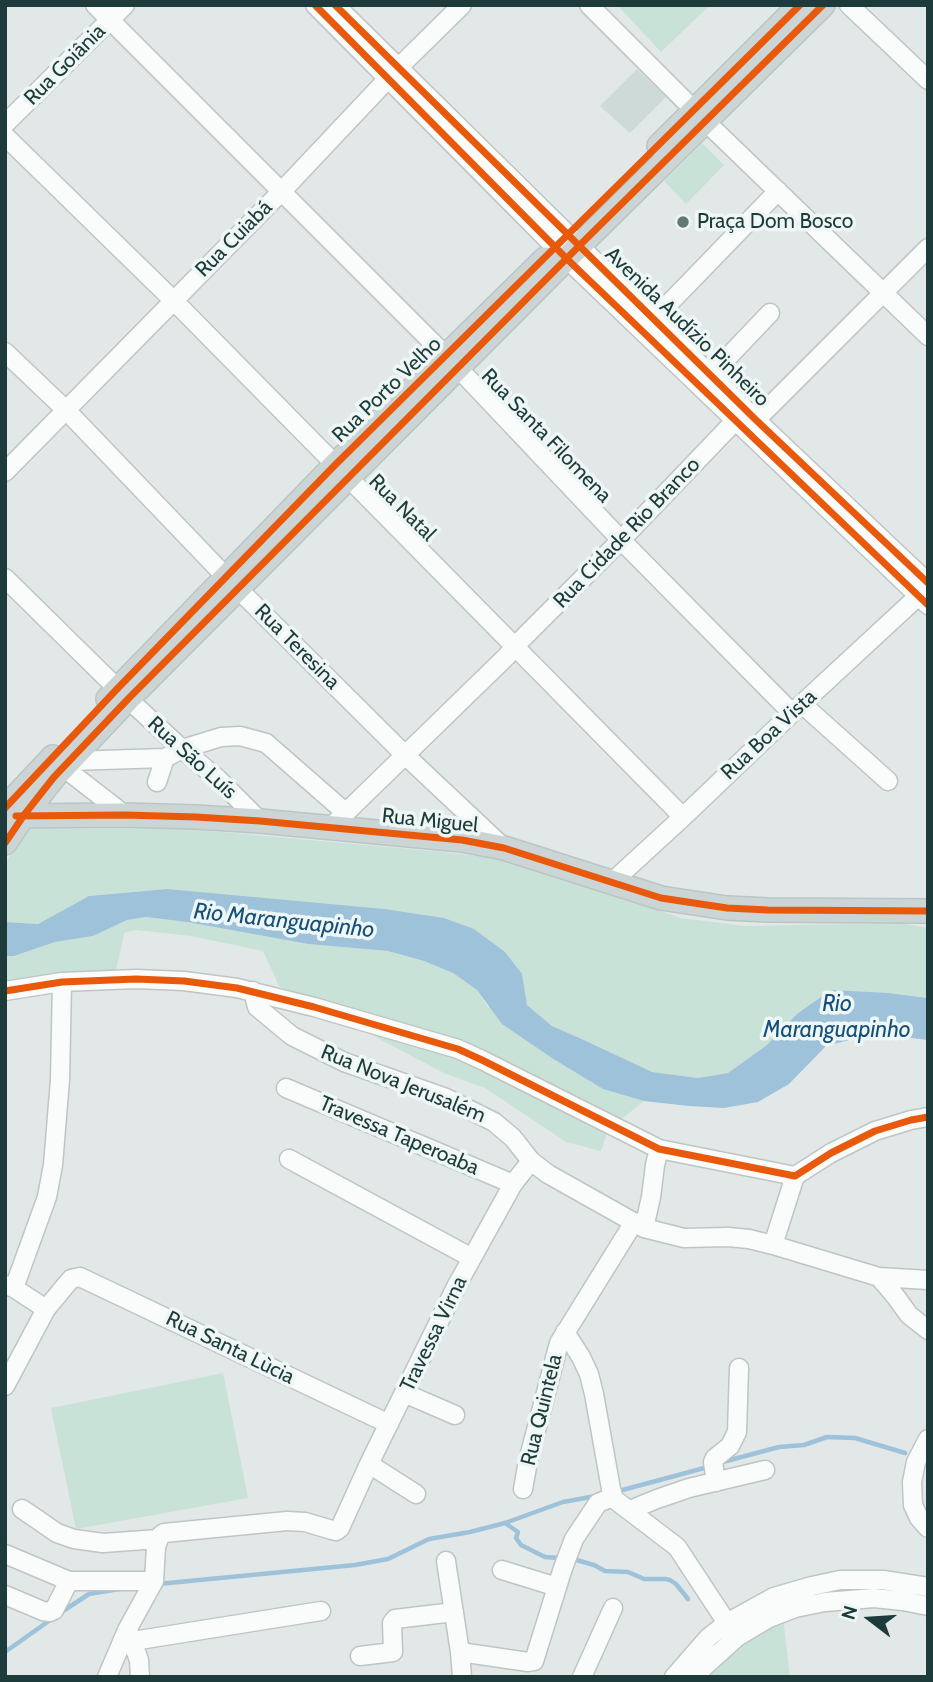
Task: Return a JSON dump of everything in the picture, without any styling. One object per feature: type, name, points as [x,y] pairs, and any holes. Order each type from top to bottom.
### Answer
[{"type":"main road","name":"Rua Porto Velho","points":[[733,84],[800,5]]},
{"type":"main road","name":"Rua Porto Velho","points":[[5,843],[9,810],[342,472],[700,116],[823,5]]},
{"type":"main road","name":"Rua Porto Velho","points":[[9,810],[67,764],[123,694]]},
{"type":"main road","name":"Rua Miguel","points":[[9,810],[260,821],[337,820],[504,848],[661,898],[727,908],[768,910],[928,911]]},
{"type":"street","name":"Rua Santa Filomena","points":[[96,5],[452,363],[621,540],[797,708],[888,781]]},
{"type":"street","name":"Rua Goiânia","points":[[5,124],[125,5]]},
{"type":"street","name":"Avenida Audízio Pinheiro","points":[[315,5],[393,74],[568,247],[735,421],[925,593]]},
{"type":"street","name":"Avenida Audízio Pinheiro","points":[[335,5],[393,74]]},
{"type":"street","name":"Rua Cuiabá","points":[[5,472],[462,5]]},
{"type":"street","points":[[589,5],[928,336]]},
{"type":"street","points":[[849,5],[928,80]]},
{"type":"street","name":"Rua Natal","points":[[5,136],[174,300],[683,817]]},
{"type":"street","points":[[654,319],[778,191]]},
{"type":"street","name":"Avenida Audízio Pinheiro","points":[[568,247],[654,319],[925,593]]},
{"type":"street","points":[[735,421],[756,420],[928,248]]},
{"type":"street","points":[[711,375],[770,313]]},
{"type":"street","name":"Rua Teresina","points":[[5,352],[66,410],[232,583],[405,755],[504,848]]},
{"type":"street","name":"Rua Cidade Rio Branco","points":[[337,820],[507,656],[735,421]]},
{"type":"street","name":"Rua São Luís","points":[[5,578],[123,694],[174,753],[218,779],[260,821]]},
{"type":"street","name":"Rua Boa Vista","points":[[611,883],[797,708],[925,593]]},
{"type":"street","points":[[67,764],[174,753],[221,737],[240,736],[266,743],[337,820]]},
{"type":"street","points":[[157,782],[174,753]]},
{"type":"street","points":[[67,764],[125,815]]},
{"type":"street","points":[[5,991],[62,982],[136,979],[184,981],[236,988],[314,1007],[458,1049],[659,1149],[794,1176]]},
{"type":"street","points":[[5,1386],[46,1308],[10,1286],[37,1226],[53,1165],[60,1080],[62,982]]},
{"type":"street","name":"Rua Nova Jerusalém","points":[[253,992],[257,1007],[292,1036],[344,1062],[446,1098],[494,1122],[513,1138],[531,1161],[573,1189],[639,1225],[684,1238],[737,1237],[879,1277],[928,1280]]},
{"type":"street","name":"Travessa Taperoaba","points":[[286,1087],[513,1184]]},
{"type":"street","points":[[773,1245],[794,1176],[875,1130],[928,1117]]},
{"type":"street","name":"Rua Quintela","points":[[523,1489],[559,1343],[639,1225],[651,1197],[659,1149]]},
{"type":"street","points":[[289,1159],[472,1258]]},
{"type":"street","name":"Travessa Virna","points":[[158,1539],[164,1533],[171,1532],[287,1521],[305,1522],[336,1531],[340,1528],[457,1285],[513,1184],[531,1161]]},
{"type":"street","points":[[879,1277],[909,1315],[928,1330]]},
{"type":"street","name":"Rua Santa Lùcia","points":[[46,1308],[71,1279],[86,1278],[389,1424]]},
{"type":"street","name":"Rua Quintela","points":[[565,1332],[589,1374],[613,1495]]},
{"type":"street","points":[[716,1482],[713,1462],[730,1446],[735,1437],[740,1368]]},
{"type":"street","points":[[404,1393],[455,1415]]},
{"type":"street","points":[[928,1439],[916,1462],[912,1482],[913,1505],[928,1528]]},
{"type":"street","points":[[369,1464],[416,1494]]},
{"type":"street","points":[[630,1510],[657,1499],[765,1470]]},
{"type":"street","points":[[460,1652],[534,1661],[574,1539],[596,1505],[613,1495],[677,1547],[727,1623]]},
{"type":"street","points":[[22,1509],[57,1533],[74,1539],[103,1543],[158,1539],[154,1581],[130,1636],[107,1677]]},
{"type":"street","points":[[5,1554],[69,1581],[154,1581]]},
{"type":"street","points":[[446,1561],[462,1677]]},
{"type":"street","points":[[502,1570],[557,1587]]},
{"type":"street","points":[[674,1677],[709,1637],[727,1623],[774,1597],[840,1580],[883,1580],[928,1587]]},
{"type":"street","points":[[5,1595],[50,1612],[54,1610],[69,1581]]},
{"type":"street","points":[[695,1677],[737,1637],[769,1618],[794,1608],[825,1602],[874,1598],[928,1606]]},
{"type":"street","points":[[582,1677],[613,1608]]},
{"type":"street","points":[[130,1636],[321,1611]]},
{"type":"street","points":[[360,1656],[393,1652],[392,1623],[395,1619],[454,1612]]},
{"type":"street","points":[[130,1636],[139,1660],[140,1677]]},
{"type":"shaded area","points":[[637,69],[666,97],[630,133],[600,106]]},
{"type":"green space","points":[[617,5],[710,5],[661,52]]},
{"type":"green space","points":[[702,143],[724,165],[686,204],[664,181]]},
{"type":"green space","points":[[177,828],[502,859],[681,918],[745,926],[900,923],[928,928],[928,998],[888,993],[797,1014],[767,1045],[728,1073],[698,1078],[652,1072],[552,1026],[527,1005],[522,974],[246,897],[167,889],[89,896],[38,924],[5,922],[5,864],[26,829]]},
{"type":"green space","points":[[146,917],[308,944],[388,951],[424,961],[453,973],[477,990],[487,1006],[603,1089],[644,1101],[608,1130],[601,1151],[566,1142],[485,1088],[444,1073],[279,986],[263,951],[191,936],[135,930],[124,933],[114,980],[5,991],[5,956],[14,956],[55,942],[93,936],[127,920]]},
{"type":"green space","points":[[223,1373],[248,1498],[76,1529],[51,1408]]},
{"type":"green space","points":[[783,1618],[790,1677],[706,1677],[744,1640]]},
{"type":"water","name":"Rio Maranguapinho","points":[[167,889],[384,909],[444,918],[474,929],[505,952],[522,974],[527,1005],[552,1026],[652,1072],[698,1078],[728,1073],[767,1045],[797,1014],[831,990],[928,998],[928,1040],[896,1036],[853,1039],[826,1046],[789,1084],[758,1102],[724,1108],[689,1106],[644,1101],[603,1089],[502,1024],[477,990],[453,973],[388,951],[308,944],[146,917],[127,920],[93,936],[55,942],[14,956],[5,956],[5,922],[38,924],[89,896]]},
{"type":"waterway","points":[[719,1463],[779,1447],[804,1445],[827,1437],[855,1438],[905,1453]]},
{"type":"waterway","points":[[615,1492],[708,1467]]},
{"type":"waterway","points":[[158,1584],[355,1565],[388,1559],[429,1539],[505,1523],[563,1502],[596,1496]]},
{"type":"waterway","points":[[505,1523],[518,1532],[516,1538],[521,1545],[545,1557],[560,1558]]},
{"type":"waterway","points":[[573,1559],[605,1571],[628,1572],[644,1579],[670,1580],[688,1599]]},
{"type":"waterway","points":[[60,1613],[89,1594],[119,1589]]},
{"type":"waterway","points":[[5,1652],[53,1618]]},
{"type":"cycle path","points":[[315,5],[567,259],[928,605]]},
{"type":"cycle path","points":[[335,5],[756,420],[928,583]]},
{"type":"cycle path","points":[[5,808],[335,465],[800,5]]},
{"type":"cycle path","points":[[5,843],[54,777],[128,699],[823,5]]},
{"type":"cycle path","points":[[16,816],[196,817],[462,840],[504,848],[661,898],[727,908],[768,910],[928,911]]},
{"type":"cycle path","points":[[5,991],[62,982],[136,979],[184,981],[237,988],[314,1007],[458,1049],[659,1149],[795,1176],[831,1153],[875,1131],[928,1117]]},
{"type":"place","name":"Praça Dom Bosco","points":[[683,222]]}]
